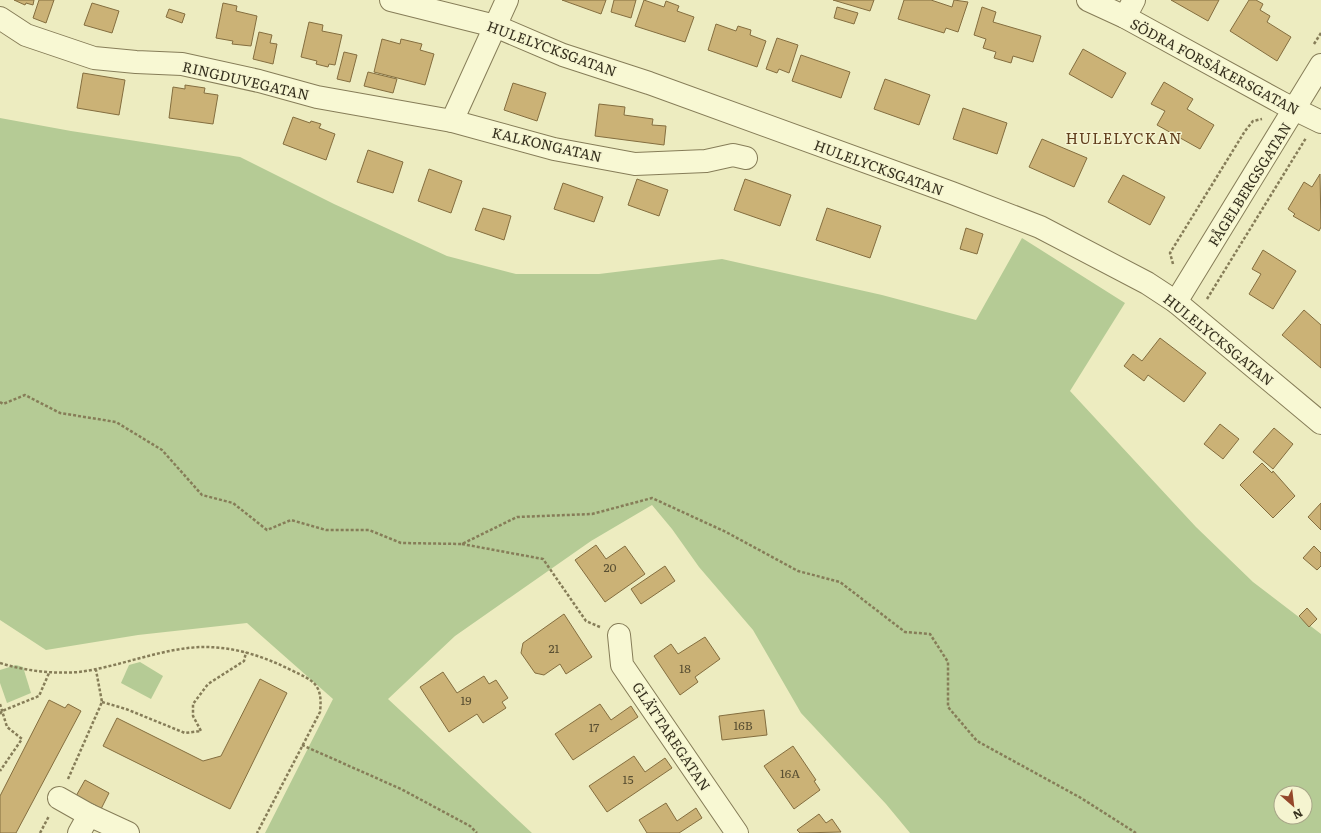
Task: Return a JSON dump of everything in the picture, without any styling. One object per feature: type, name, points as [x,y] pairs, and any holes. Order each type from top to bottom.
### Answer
[{"type":"street","name":"HULELYCKSGATAN","points":[[391,0],[495,26],[563,55],[649,83],[952,193],[1040,227],[1147,283],[1176,302],[1321,423]]},
{"type":"street","points":[[452,121],[507,0]]},
{"type":"street","name":"SÖDRA FORSÅKERSGATAN","points":[[1088,0],[1130,8],[1294,109],[1319,121]]},
{"type":"street","name":"RINGDUVEGATAN","points":[[0,18],[26,35],[94,58],[182,64],[259,81],[317,97],[452,121]]},
{"type":"street","name":"FÅGELBERGSGATAN","points":[[1176,302],[1321,65]]},
{"type":"street","name":"KALKONGATAN","points":[[452,121],[554,149],[635,164],[706,161],[733,155],[746,158]]},
{"type":"street","name":"GLÄTTAREGATAN","points":[[619,635],[622,665],[738,833]]},
{"type":"street","points":[[59,798],[84,824],[128,833]]},
{"type":"path","points":[[1174,267],[1170,253],[1245,131],[1253,121],[1266,118]]},
{"type":"path","points":[[1196,319],[1319,121]]},
{"type":"path","points":[[0,402],[3,404],[26,395],[60,413],[116,422],[162,450],[202,495],[233,503],[267,530],[291,520],[326,530],[369,530],[401,543],[462,544],[543,559],[586,621],[619,635]]},
{"type":"path","points":[[462,544],[518,517],[592,514],[652,498],[726,532],[798,571],[840,582],[905,632],[930,634],[948,662],[948,707],[977,741],[1081,798],[1136,833]]},
{"type":"path","points":[[0,663],[49,673],[96,670],[202,647],[229,648],[269,659],[307,677],[319,688],[322,697],[320,712],[257,833]]},
{"type":"path","points":[[102,702],[126,709],[185,733],[201,731],[193,716],[193,704],[208,684],[244,661],[246,652]]},
{"type":"path","points":[[40,833],[59,798],[102,702],[96,670]]},
{"type":"path","points":[[0,714],[2,711],[39,696],[49,673]]},
{"type":"path","points":[[0,704],[7,727],[22,739],[0,771]]},
{"type":"path","points":[[302,745],[401,789],[470,826],[478,833]]},
{"type":"green space","points":[[0,118],[71,131],[240,157],[334,204],[447,256],[516,274],[599,274],[722,259],[882,295],[976,320],[1022,238],[1125,303],[1070,391],[1196,527],[1253,582],[1321,634],[1321,833],[910,833],[886,804],[801,713],[753,630],[699,567],[672,529],[652,505],[591,541],[455,636],[388,699],[532,833],[265,833],[333,699],[247,623],[138,635],[46,650],[0,620]]},
{"type":"green space","points":[[140,662],[163,676],[151,699],[121,683],[129,665]]},
{"type":"green space","points":[[16,665],[23,667],[31,693],[7,703],[0,683],[0,670]]},
{"type":"building","points":[[14,0],[34,0],[33,5],[26,3],[25,5]]},
{"type":"building","points":[[39,0],[54,0],[46,23],[33,18]]},
{"type":"building","points":[[562,0],[606,0],[601,14]]},
{"type":"building","points":[[614,0],[636,0],[631,18],[611,12]]},
{"type":"building","points":[[644,0],[664,7],[666,1],[679,6],[677,11],[694,17],[685,42],[635,26]]},
{"type":"building","points":[[833,0],[874,0],[870,11]]},
{"type":"building","points":[[904,0],[931,0],[952,7],[954,0],[968,2],[958,32],[946,28],[944,33],[898,19]]},
{"type":"building","points":[[1171,0],[1219,0],[1208,21]]},
{"type":"building","points":[[1249,0],[1256,0],[1263,4],[1260,10],[1270,16],[1267,22],[1291,37],[1277,61],[1230,31]]},
{"type":"building","points":[[92,3],[119,11],[112,33],[84,25]]},
{"type":"building","points":[[223,3],[237,6],[236,11],[257,16],[251,46],[232,44],[233,41],[216,38]]},
{"type":"building","points":[[837,7],[858,13],[854,24],[834,18]]},
{"type":"building","points":[[982,7],[996,12],[993,22],[1041,36],[1033,62],[1013,56],[1011,63],[994,58],[996,52],[983,48],[986,39],[974,35]]},
{"type":"building","points":[[169,9],[185,14],[182,23],[166,17]]},
{"type":"building","points":[[309,22],[323,25],[322,31],[342,35],[335,65],[329,64],[328,67],[316,64],[317,61],[301,57]]},
{"type":"building","points":[[716,24],[736,31],[738,26],[751,30],[750,35],[766,41],[757,67],[708,50]]},
{"type":"building","points":[[259,32],[272,35],[270,43],[277,44],[273,64],[253,59]]},
{"type":"building","points":[[777,38],[798,45],[789,73],[779,69],[777,73],[766,69]]},
{"type":"building","points":[[382,39],[400,44],[401,39],[422,44],[420,50],[434,54],[425,85],[374,72]]},
{"type":"building","points":[[1083,49],[1126,73],[1112,98],[1069,74]]},
{"type":"building","points":[[344,52],[357,55],[350,82],[337,79]]},
{"type":"building","points":[[801,55],[850,72],[841,98],[792,81]]},
{"type":"building","points":[[368,72],[397,79],[393,93],[364,86]]},
{"type":"building","points":[[83,73],[125,80],[119,115],[77,108]]},
{"type":"building","points":[[885,79],[930,95],[919,125],[874,109]]},
{"type":"building","points":[[1164,82],[1193,99],[1187,109],[1214,125],[1200,149],[1157,125],[1165,111],[1151,104]]},
{"type":"building","points":[[513,83],[546,93],[537,121],[504,110]]},
{"type":"building","points":[[185,85],[205,88],[204,93],[218,95],[213,124],[169,118],[173,87],[185,89]]},
{"type":"building","points":[[599,104],[625,107],[624,115],[653,119],[652,125],[666,126],[664,145],[595,136]]},
{"type":"building","points":[[963,108],[1007,123],[997,154],[953,139]]},
{"type":"building","points":[[293,117],[310,123],[311,121],[321,124],[319,128],[335,134],[326,160],[283,144]]},
{"type":"building","points":[[1042,139],[1087,158],[1074,187],[1029,167]]},
{"type":"building","points":[[368,150],[403,162],[393,193],[357,182]]},
{"type":"building","points":[[429,169],[462,181],[451,213],[418,201]]},
{"type":"building","points":[[1320,174],[1321,227],[1319,231],[1293,216],[1295,214],[1288,209],[1304,182],[1312,187]]},
{"type":"building","points":[[1123,175],[1165,197],[1150,225],[1108,202]]},
{"type":"building","points":[[637,179],[668,190],[659,216],[628,205]]},
{"type":"building","points":[[745,179],[791,195],[780,226],[734,210]]},
{"type":"building","points":[[563,183],[603,197],[594,222],[554,209]]},
{"type":"building","points":[[483,208],[511,216],[504,240],[475,230]]},
{"type":"building","points":[[827,208],[881,226],[870,258],[816,240]]},
{"type":"building","points":[[966,228],[983,234],[977,254],[960,249]]},
{"type":"building","points":[[1263,250],[1296,271],[1273,309],[1249,294],[1261,274],[1252,269]]},
{"type":"building","points":[[1304,310],[1321,325],[1321,368],[1282,335]]},
{"type":"building","points":[[1160,338],[1206,373],[1184,402],[1148,375],[1144,381],[1124,366],[1133,354],[1142,361]]},
{"type":"building","points":[[1220,424],[1239,439],[1223,459],[1204,444]]},
{"type":"building","points":[[1274,428],[1293,444],[1273,469],[1253,452]]},
{"type":"building","points":[[1262,463],[1272,473],[1273,471],[1295,496],[1273,518],[1240,485]]},
{"type":"building","points":[[1321,503],[1321,530],[1308,517]]},
{"type":"building","points":[[596,545],[606,559],[625,546],[645,574],[605,602],[575,560]]},
{"type":"building","points":[[1314,546],[1321,553],[1321,566],[1317,570],[1303,558]]},
{"type":"building","points":[[665,566],[675,581],[641,604],[631,589]]},
{"type":"building","points":[[1307,608],[1317,619],[1309,627],[1299,616]]},
{"type":"building","points":[[564,614],[592,657],[566,674],[560,664],[544,675],[535,673],[521,653],[523,643]]},
{"type":"building","points":[[705,637],[720,659],[695,677],[698,682],[680,695],[654,656],[671,644],[678,654]]},
{"type":"building","points":[[443,672],[457,693],[484,676],[489,684],[496,680],[508,698],[502,702],[506,708],[483,723],[477,714],[449,732],[420,687]]},
{"type":"building","points":[[260,679],[287,693],[230,809],[103,746],[117,718],[203,761],[221,756]]},
{"type":"building","points":[[49,700],[65,708],[68,704],[81,711],[16,833],[0,833],[0,796]]},
{"type":"building","points":[[600,704],[611,720],[631,706],[638,717],[573,760],[555,734]]},
{"type":"building","points":[[764,710],[767,735],[722,740],[719,716]]},
{"type":"building","points":[[793,746],[816,780],[814,781],[820,790],[794,809],[764,766]]},
{"type":"building","points":[[634,756],[645,772],[665,758],[672,768],[607,812],[589,786]]},
{"type":"building","points":[[85,780],[109,793],[101,809],[76,796]]},
{"type":"building","points":[[666,803],[677,821],[696,808],[702,818],[679,833],[647,833],[639,820]]},
{"type":"building","points":[[819,814],[826,823],[832,819],[841,832],[800,833],[797,830]]},
{"type":"district","name":"HULELYCKAN","points":[[1124,137]]}]
